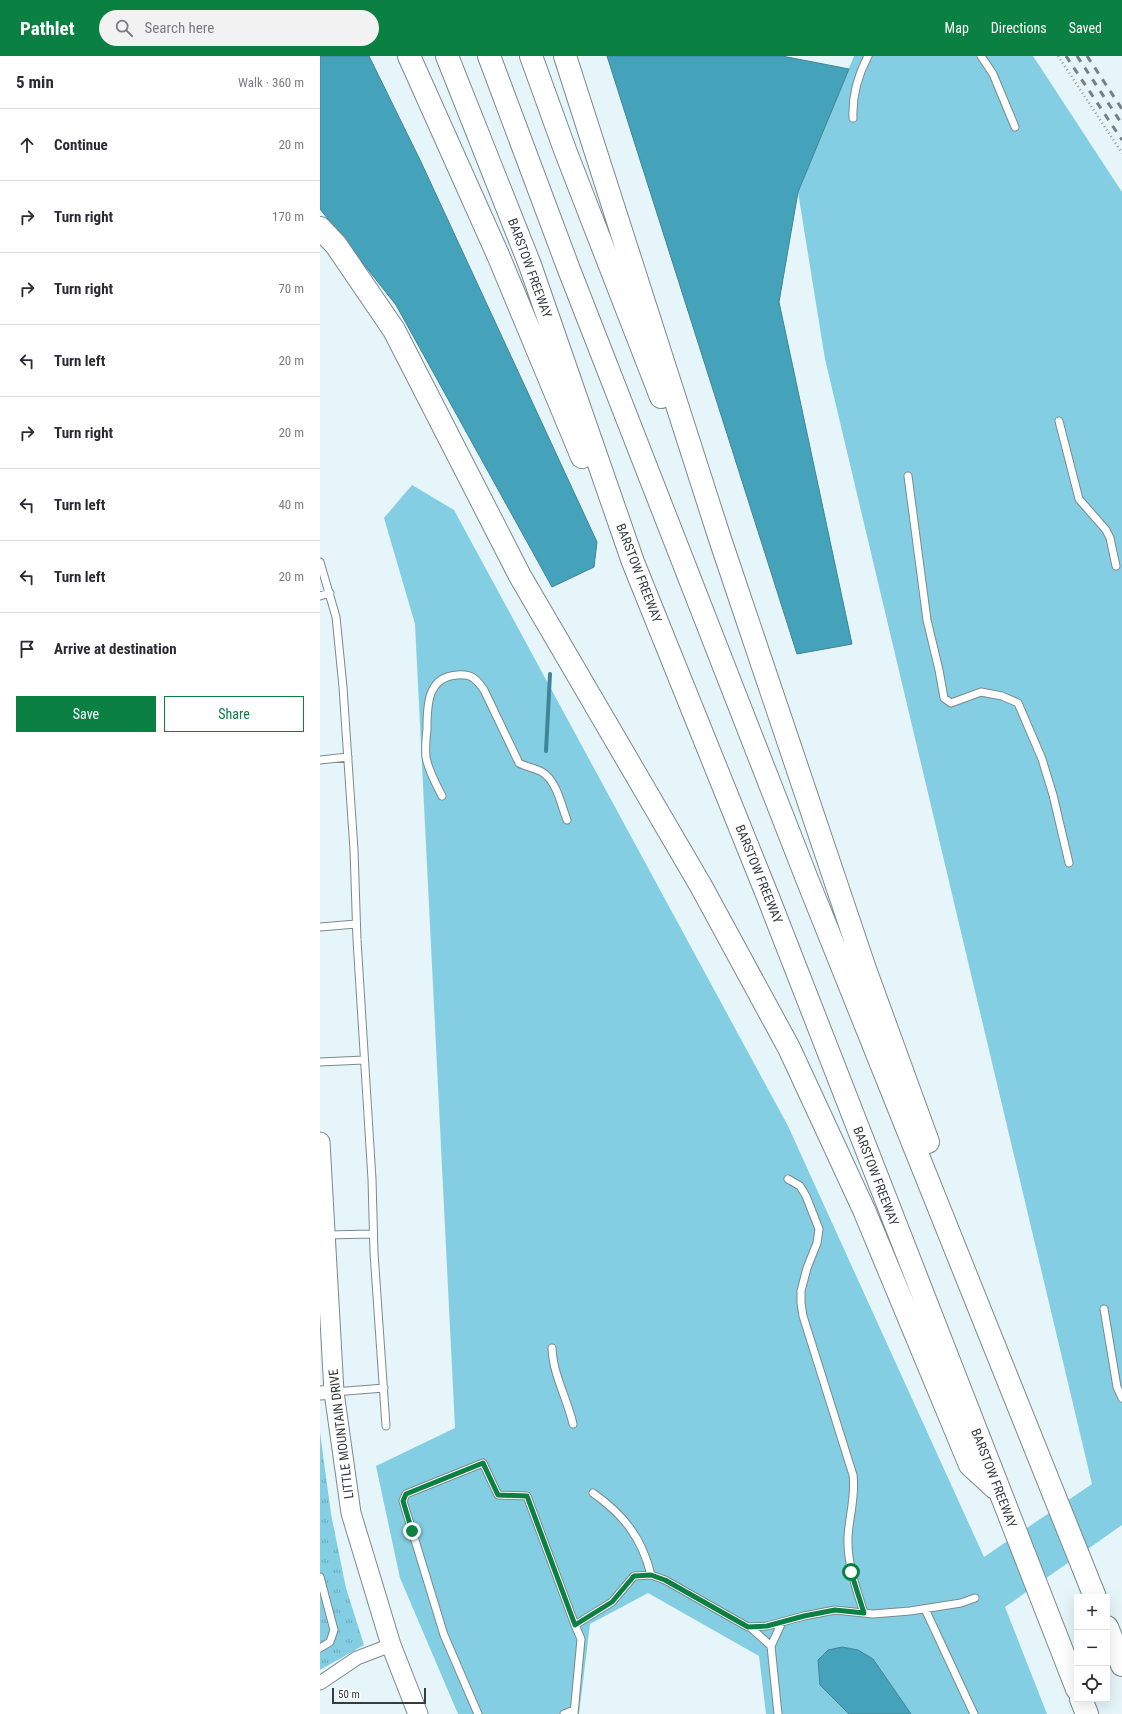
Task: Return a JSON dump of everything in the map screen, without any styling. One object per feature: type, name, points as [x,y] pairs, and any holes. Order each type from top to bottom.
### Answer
[{"type":"highway","points":[[409,56],[498,255],[586,468],[633,562]]},
{"type":"highway","name":"BARSTOW FREEWAY","points":[[447,56],[530,265],[633,562],[768,897],[1074,1681]]},
{"type":"highway","points":[[489,56],[568,267],[807,879],[1094,1594]]},
{"type":"highway","points":[[531,56],[564,150],[654,378],[720,539]]},
{"type":"highway","points":[[565,56],[720,539],[865,969],[952,1208],[951,1238]]},
{"type":"highway","points":[[320,228],[336,245],[394,330],[520,576],[701,886],[789,1048],[864,1210],[970,1465],[1000,1493]]},
{"type":"highway","points":[[1108,1630],[1122,1665]]},
{"type":"highway","points":[[1082,1702],[1087,1714]]},
{"type":"main road","name":"LITTLE MOUNTAIN DRIVE","points":[[320,1142],[325,1235],[327,1393],[351,1513],[391,1645],[418,1714]]},
{"type":"street","points":[[320,1683],[357,1658],[391,1645]]},
{"type":"lane","points":[[853,118],[853,103],[856,85],[868,56]]},
{"type":"lane","points":[[981,56],[993,74],[1014,127]]},
{"type":"lane","points":[[1059,422],[1079,499],[1106,530],[1110,538],[1116,566]]},
{"type":"lane","points":[[908,476],[926,620],[939,670],[944,698],[951,703],[981,692],[1002,696],[1018,704],[1042,759],[1053,795],[1069,863]]},
{"type":"lane","points":[[320,562],[336,617],[348,757],[354,850],[356,924],[386,1426]]},
{"type":"lane","points":[[320,596],[330,593]]},
{"type":"lane","points":[[442,796],[431,774],[426,756],[429,697],[433,687],[449,676],[468,675],[476,679],[484,690],[519,763],[541,772],[550,778],[567,820]]},
{"type":"lane","points":[[320,760],[348,757]]},
{"type":"lane","points":[[320,927],[356,924]]},
{"type":"lane","points":[[320,1062],[364,1060]]},
{"type":"lane","points":[[788,1179],[800,1186],[806,1196],[819,1228],[817,1243],[803,1281],[801,1303],[803,1316],[854,1475],[855,1488],[849,1521],[849,1557],[851,1572],[864,1613]]},
{"type":"lane","points":[[325,1235],[374,1234]]},
{"type":"lane","points":[[1104,1309],[1118,1387],[1122,1398]]},
{"type":"lane","points":[[552,1348],[555,1371],[570,1409],[573,1424]]},
{"type":"lane","points":[[327,1393],[384,1388]]},
{"type":"lane","points":[[478,1714],[444,1635],[403,1501],[406,1494],[483,1463],[498,1495],[527,1496],[581,1639],[574,1712],[564,1714]]},
{"type":"lane","points":[[593,1493],[611,1505],[628,1523],[644,1552],[651,1575]]},
{"type":"lane","points":[[575,1625],[612,1602],[634,1576],[651,1575],[665,1580],[750,1627],[770,1646]]},
{"type":"lane","points":[[320,1577],[334,1630],[330,1642],[320,1648]]},
{"type":"lane","points":[[750,1627],[767,1626],[804,1616],[835,1610],[873,1614],[925,1609],[961,1603],[975,1598]]},
{"type":"lane","points":[[925,1609],[974,1714]]},
{"type":"lane","points":[[778,1714],[770,1646],[782,1622]]},
{"type":"path","points":[[1058,56],[1122,153]]},
{"type":"green space","points":[[854,56],[1033,56],[1122,192],[1122,1525],[1005,1607],[1047,1714],[766,1714],[759,1656],[648,1593],[590,1624],[579,1714],[458,1714],[400,1578],[376,1466],[455,1428],[415,624],[384,518],[412,485],[454,510],[788,1126],[984,1557],[1092,1484],[825,359],[798,192]]},
{"type":"green space","points":[[320,1432],[331,1514],[346,1588],[364,1645],[320,1670]]},
{"type":"shaded area","points":[[320,56],[369,56],[421,162],[597,542],[594,567],[552,587],[396,305],[320,209]]},
{"type":"shaded area","points":[[607,56],[782,56],[849,69],[798,192],[779,302],[852,644],[797,654]]},
{"type":"shaded area","points":[[842,1647],[858,1650],[873,1659],[911,1714],[849,1714],[820,1685],[818,1660],[828,1650]]},
{"type":"waterway","points":[[546,751],[550,674]]},
{"type":"railway","points":[[1066,56],[1122,140]]},
{"type":"railway","points":[[1077,56],[1122,124]]},
{"type":"railway","points":[[1087,56],[1122,109]]},
{"type":"route","points":[[412,1531],[403,1501],[406,1494],[483,1463],[498,1495],[527,1496],[575,1625],[612,1602],[634,1576],[651,1575],[665,1580],[748,1627],[767,1626],[804,1616],[835,1610],[864,1613],[851,1572]]}]
